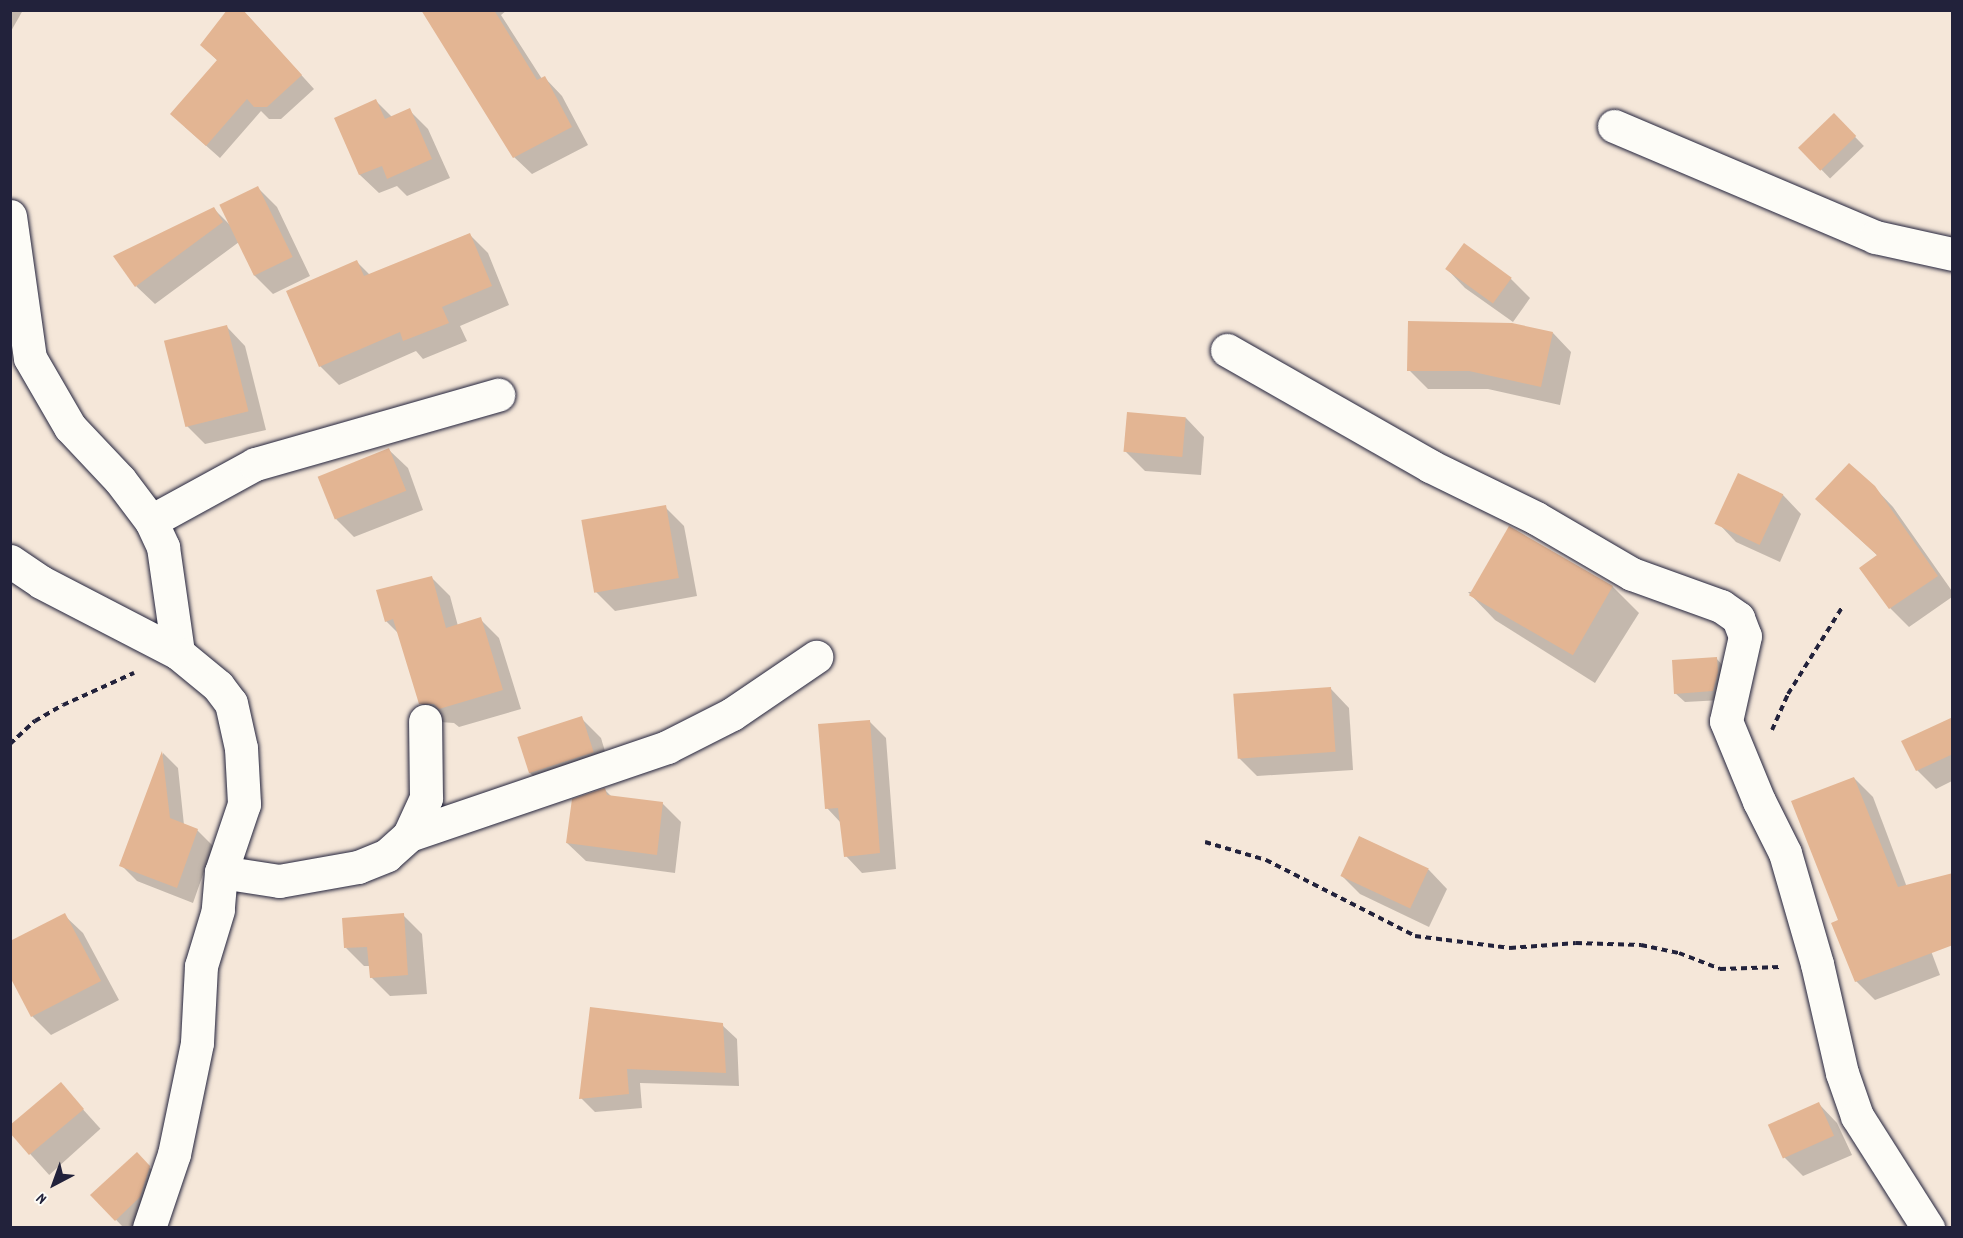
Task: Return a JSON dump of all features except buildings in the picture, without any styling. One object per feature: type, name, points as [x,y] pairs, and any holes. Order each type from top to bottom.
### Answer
[{"type":"street","points":[[1614,126],[1875,237],[1953,254]]},
{"type":"street","points":[[10,216],[30,358],[70,427],[120,480],[151,521],[163,547],[178,653]]},
{"type":"street","points":[[1227,350],[1430,466],[1536,518],[1632,574],[1722,606],[1738,618],[1745,636],[1726,721],[1759,801],[1785,853],[1817,964],[1842,1073],[1857,1116],[1928,1227]]},
{"type":"street","points":[[151,521],[255,464],[498,395]]},
{"type":"street","points":[[10,561],[70,597],[178,653],[218,686],[231,703],[241,748],[243,804],[221,872],[218,910],[201,966],[197,1043],[174,1154],[149,1227]]},
{"type":"street","points":[[409,835],[667,747],[732,714],[816,657]]},
{"type":"street","points":[[221,872],[279,881],[358,867],[387,855],[409,835],[426,798],[425,721]]},
{"type":"path","points":[[1771,734],[1788,694],[1843,606]]},
{"type":"path","points":[[10,744],[35,721],[63,705],[178,653]]},
{"type":"path","points":[[1205,842],[1266,860],[1415,936],[1510,948],[1576,943],[1641,945],[1679,953],[1720,969],[1817,964]]}]
